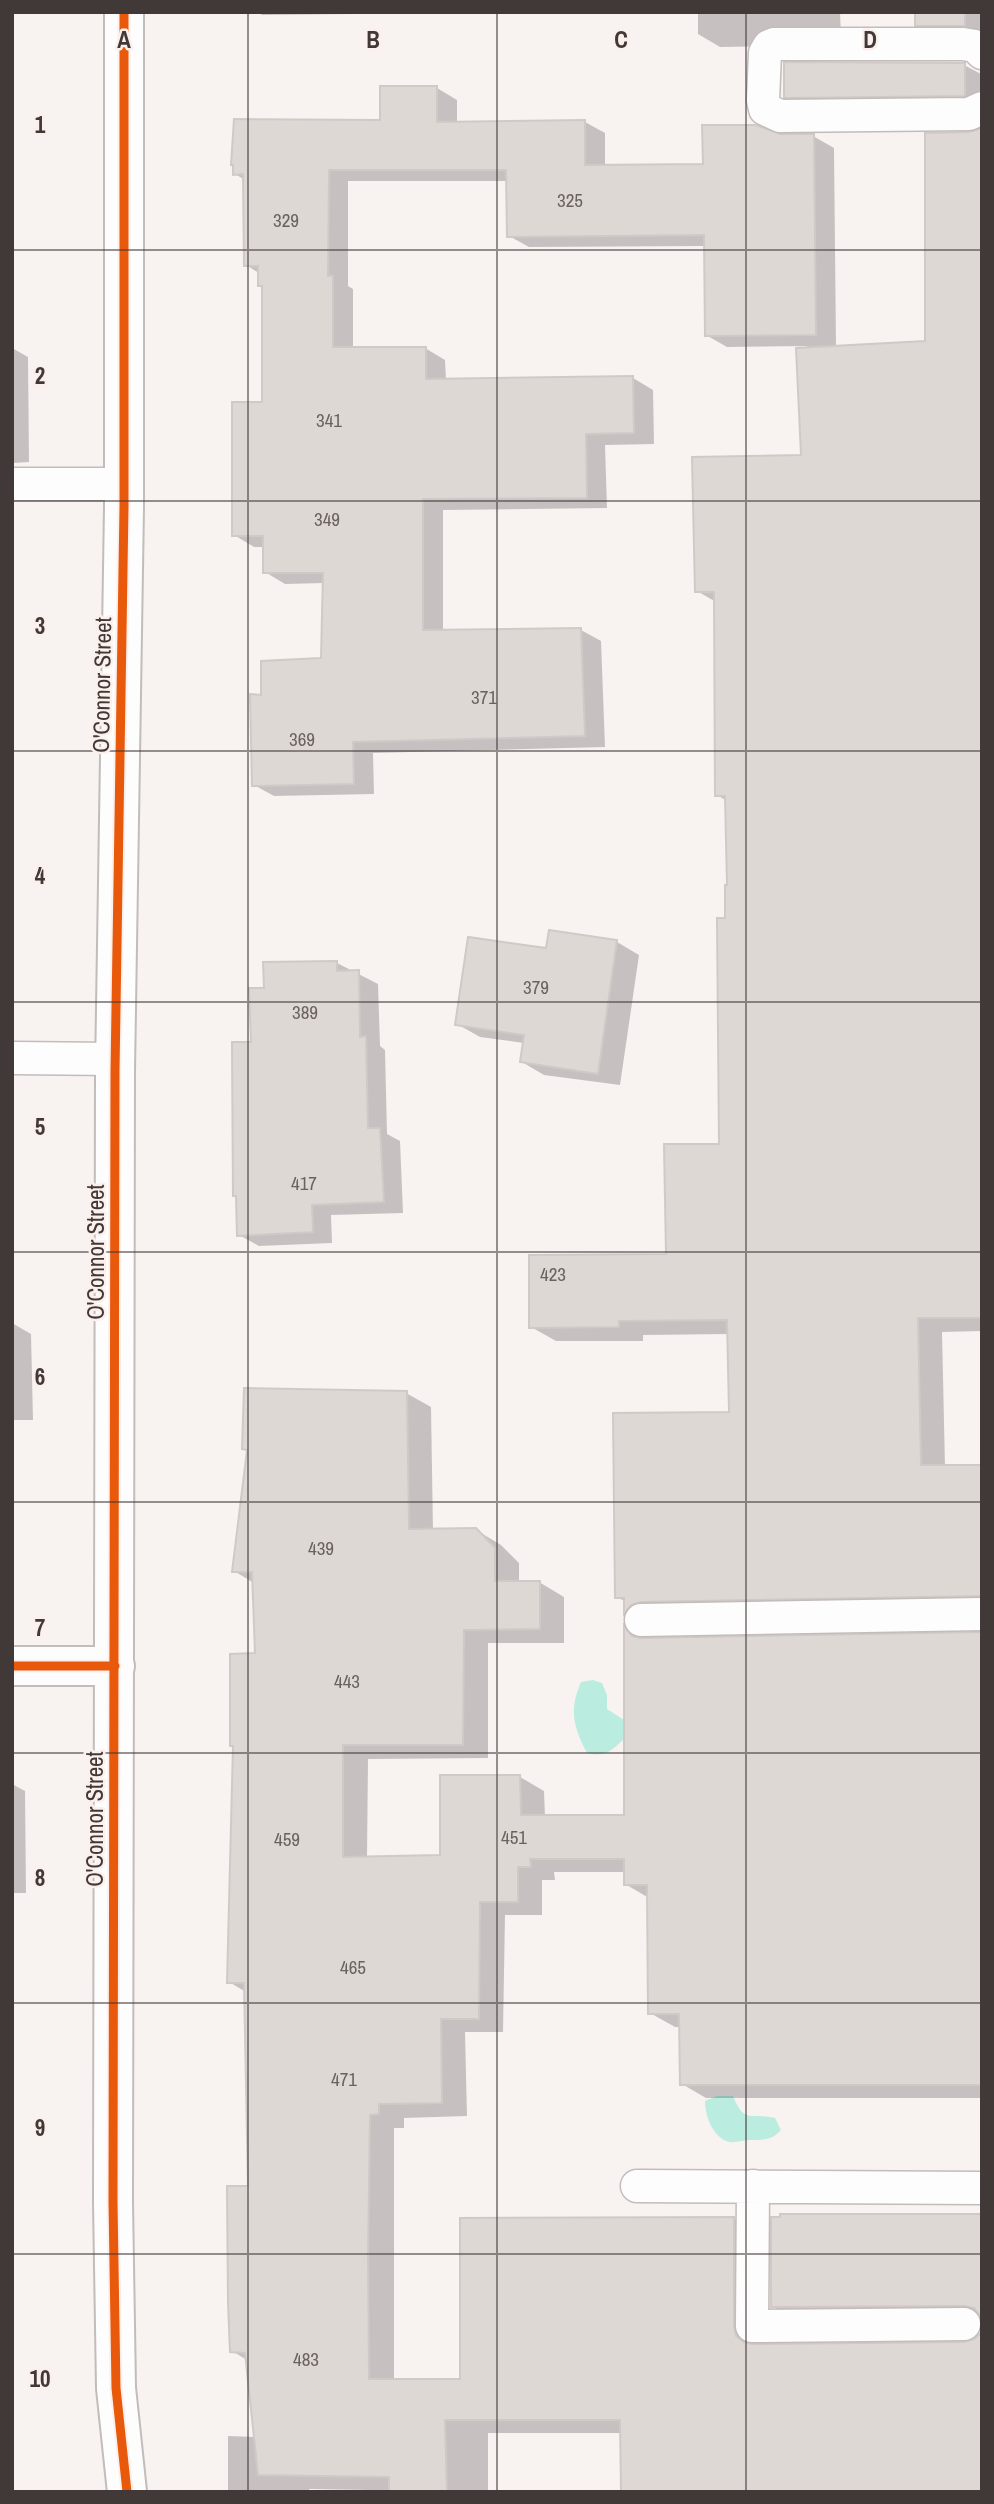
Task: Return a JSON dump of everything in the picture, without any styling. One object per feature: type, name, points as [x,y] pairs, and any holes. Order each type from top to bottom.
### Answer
[{"type":"street","name":"O'Connor Street","points":[[124,12],[124,484],[116,1059],[113,2234],[116,2388],[127,2492]]},
{"type":"street","points":[[12,1666],[114,1666]]},
{"type":"lane","points":[[982,53],[975,46],[963,44],[774,44],[769,46],[765,53],[763,100],[765,109],[780,116],[969,114],[982,108]]},
{"type":"lane","points":[[12,484],[124,484]]},
{"type":"lane","points":[[12,1058],[116,1059]]},
{"type":"lane","points":[[641,1620],[982,1614]]},
{"type":"lane","points":[[637,2186],[982,2188]]},
{"type":"lane","points":[[753,2186],[752,2326],[964,2324]]},
{"type":"shaded area","points":[[593,1680],[602,1683],[607,1695],[607,1709],[624,1720],[624,1739],[603,1754],[587,1753],[574,1718],[575,1701],[581,1682]]},
{"type":"shaded area","points":[[717,2096],[733,2096],[741,2111],[749,2116],[775,2118],[781,2130],[771,2138],[731,2142],[723,2139],[714,2131],[705,2107],[705,2101]]},
{"type":"building","points":[[915,12],[965,12],[965,26],[915,26]]},
{"type":"building","points":[[784,62],[965,63],[965,96],[784,98]]},
{"type":"building","points":[[380,86],[437,86],[437,122],[585,120],[585,165],[703,164],[702,125],[756,125],[780,134],[814,134],[816,335],[705,336],[704,235],[507,237],[506,170],[329,170],[328,276],[333,276],[333,347],[426,347],[426,379],[633,376],[634,433],[586,434],[587,498],[423,499],[423,630],[581,628],[585,736],[353,742],[354,784],[252,786],[250,694],[261,695],[261,661],[321,658],[323,573],[263,573],[263,536],[232,536],[232,402],[262,402],[262,286],[258,286],[258,266],[244,266],[243,174],[233,175],[231,165],[234,119],[380,120]]},
{"type":"building","points":[[982,128],[982,1318],[918,1318],[921,1465],[982,1465],[982,1596],[641,1602],[631,1605],[624,1614],[624,1598],[615,1598],[613,1413],[729,1412],[727,1320],[619,1321],[619,1327],[529,1328],[529,1255],[666,1254],[664,1144],[719,1144],[717,918],[725,918],[725,796],[715,796],[714,592],[695,592],[692,457],[801,455],[796,348],[925,341],[925,133],[969,132]]},
{"type":"building","points":[[549,930],[617,940],[598,1074],[520,1062],[524,1035],[455,1025],[468,937],[546,948]]},
{"type":"building","points":[[337,961],[337,971],[359,970],[360,1037],[366,1036],[368,1128],[380,1128],[384,1202],[312,1205],[313,1232],[237,1236],[236,1196],[233,1196],[232,1042],[251,1042],[249,988],[264,988],[263,962]]},
{"type":"building","points":[[244,1388],[407,1391],[409,1529],[476,1528],[495,1548],[495,1581],[540,1581],[540,1629],[464,1630],[463,1745],[343,1745],[343,1857],[440,1855],[440,1775],[520,1775],[521,1815],[624,1815],[624,1625],[632,1636],[641,1638],[982,1632],[982,2085],[680,2085],[679,2014],[648,2014],[647,1885],[624,1885],[624,1859],[530,1859],[531,1867],[518,1867],[518,1902],[480,1902],[479,2019],[441,2019],[442,2103],[379,2104],[379,2114],[370,2115],[368,2254],[369,2379],[460,2379],[460,2218],[734,2217],[734,2326],[736,2336],[744,2342],[964,2342],[980,2334],[982,2327],[982,2492],[621,2492],[620,2420],[445,2420],[447,2492],[389,2492],[389,2477],[258,2475],[245,2353],[230,2352],[228,2302],[227,2186],[248,2186],[244,1983],[227,1983],[233,1746],[230,1746],[230,1654],[255,1653],[252,1572],[232,1572],[247,1450],[242,1449]]},
{"type":"building","points":[[780,2214],[982,2214],[982,2321],[974,2308],[964,2306],[771,2307],[771,2217],[780,2217]]},
{"type":"cycle path","points":[[124,12],[124,507],[115,1071],[113,2202],[116,2388],[127,2492]]},
{"type":"cycle path","points":[[12,1666],[115,1666]]}]
